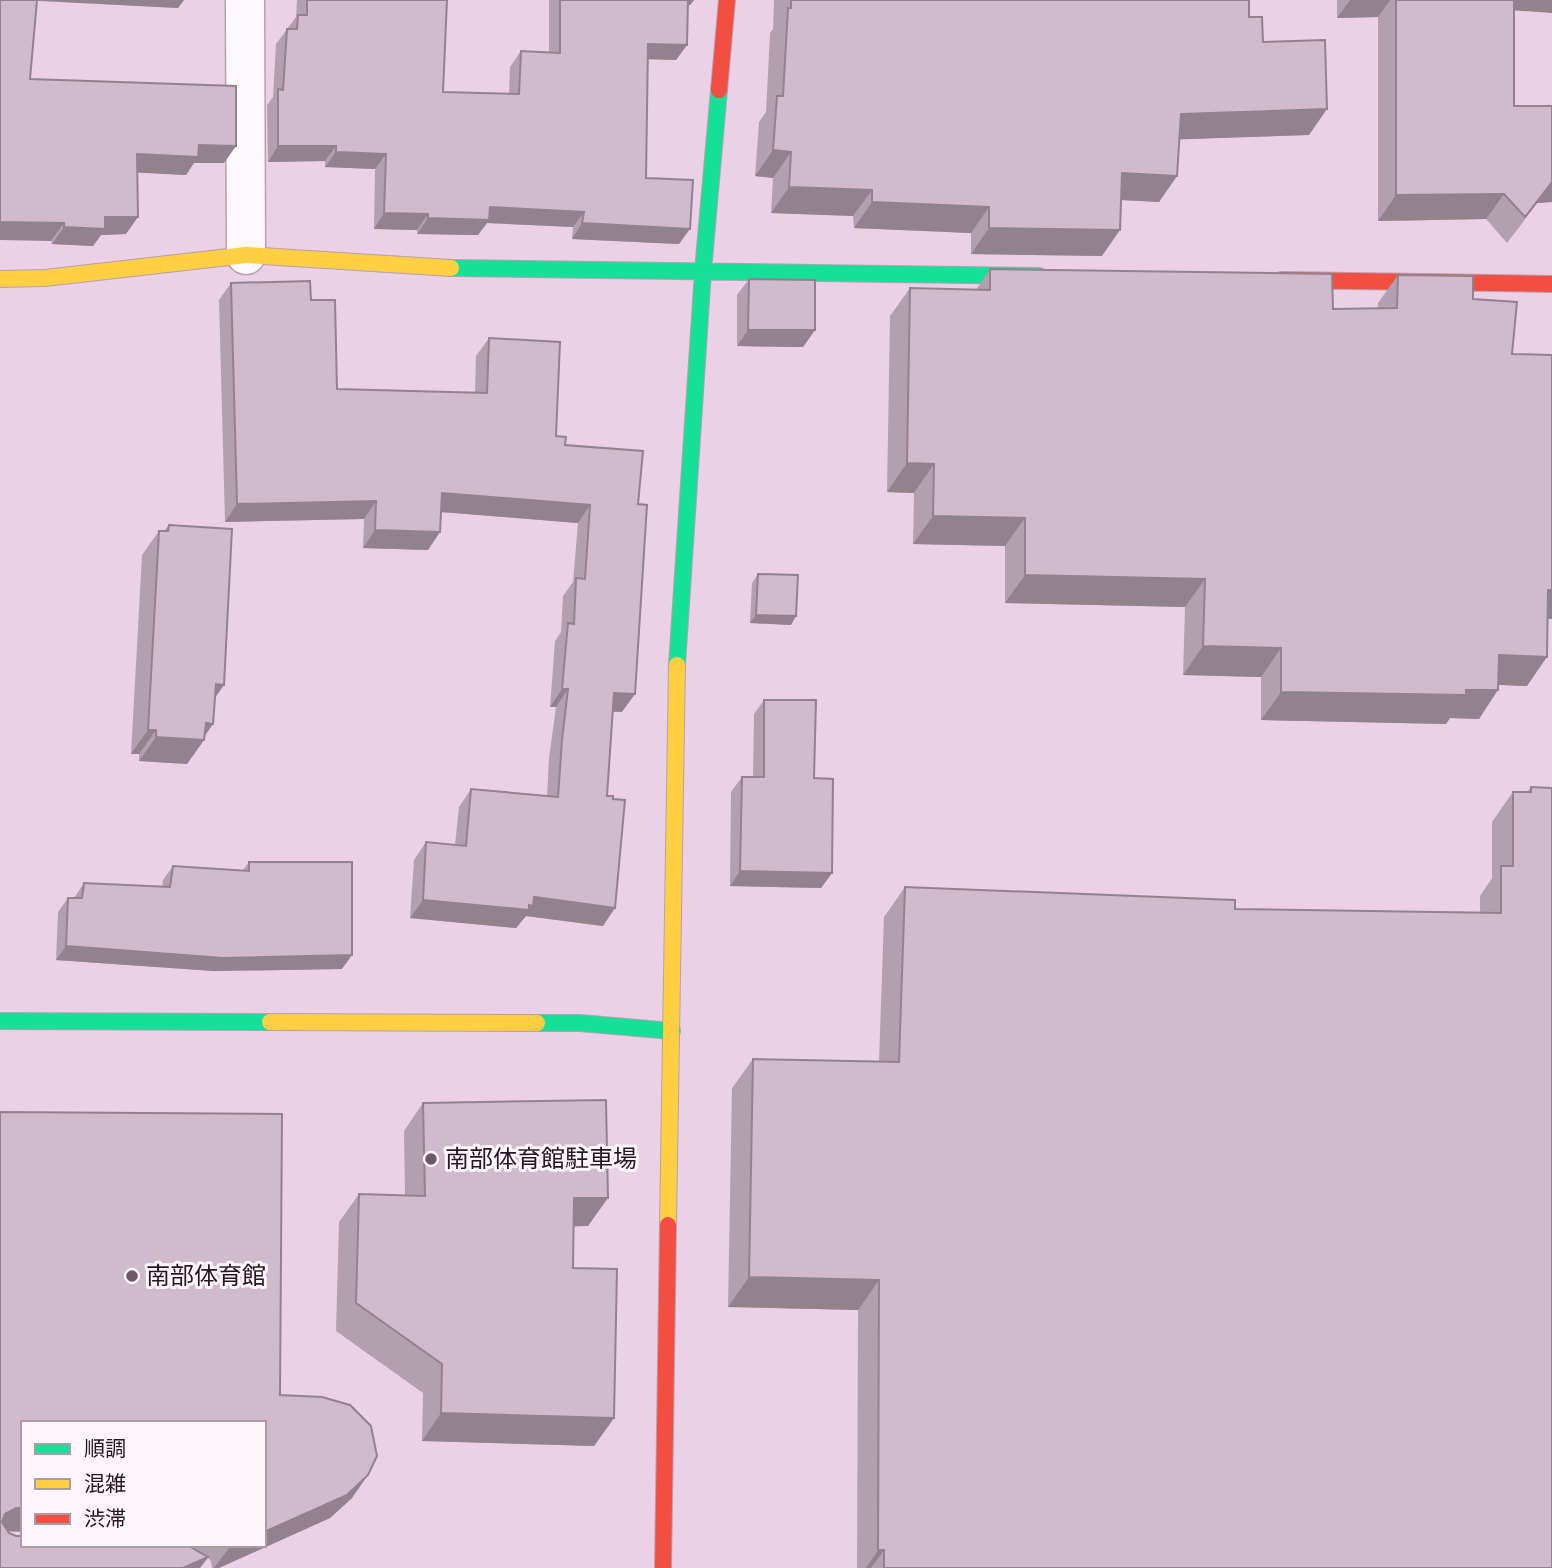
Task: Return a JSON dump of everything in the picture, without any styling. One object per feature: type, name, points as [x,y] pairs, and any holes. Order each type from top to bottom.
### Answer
[{"type":"street","points":[[245,0],[246,255]]},
{"type":"street","points":[[663,1568],[677,666],[703,271],[727,0]]},
{"type":"street","points":[[0,278],[45,278],[246,255],[462,268],[1051,276]]},
{"type":"street","points":[[1260,279],[1552,284]]},
{"type":"street","points":[[0,1021],[580,1023],[672,1031]]},
{"type":"building","points":[[0,0],[37,0],[30,79],[236,86],[236,146],[199,145],[198,157],[137,154],[138,217],[105,217],[105,229],[64,227],[64,223],[0,222]]},
{"type":"building","points":[[307,0],[447,0],[443,92],[519,94],[521,51],[560,53],[560,0],[688,0],[687,45],[648,44],[646,178],[693,180],[690,229],[582,223],[584,212],[490,207],[489,220],[384,213],[386,154],[336,152],[336,146],[278,146],[278,89],[283,90],[287,29],[297,29],[298,15],[307,15]]},
{"type":"building","points":[[791,0],[1249,0],[1249,17],[1262,17],[1263,42],[1325,40],[1327,109],[1181,114],[1177,176],[1122,173],[1120,230],[989,228],[989,207],[872,202],[872,190],[789,187],[791,152],[773,150],[777,96],[783,96],[788,8],[791,8]]},
{"type":"building","points":[[1396,0],[1514,0],[1514,106],[1552,106],[1552,182],[1525,217],[1504,194],[1396,195]]},
{"type":"building","points":[[990,269],[1332,274],[1333,309],[1397,308],[1398,275],[1473,276],[1473,299],[1517,302],[1512,354],[1552,355],[1552,590],[1548,590],[1547,657],[1499,655],[1498,690],[1466,690],[1466,695],[1281,692],[1281,648],[1203,646],[1205,579],[1025,575],[1025,518],[933,516],[934,464],[907,463],[910,288],[990,290]]},
{"type":"building","points":[[749,279],[815,280],[815,330],[748,330]]},
{"type":"building","points":[[310,281],[311,300],[335,300],[337,389],[487,393],[489,338],[560,342],[556,436],[566,437],[565,445],[643,451],[638,504],[647,505],[635,694],[614,693],[607,796],[625,800],[615,908],[534,897],[533,906],[529,905],[529,910],[423,900],[426,842],[466,846],[471,789],[558,797],[568,689],[562,689],[568,623],[574,624],[576,578],[585,579],[590,505],[442,493],[440,532],[375,530],[376,501],[237,504],[231,283]]},
{"type":"building","points":[[169,525],[232,529],[224,685],[216,684],[213,724],[206,723],[204,740],[156,737],[156,730],[148,730],[159,531],[168,531]]},
{"type":"building","points":[[758,574],[798,575],[796,616],[756,615]]},
{"type":"building","points":[[764,700],[816,700],[814,778],[833,779],[832,873],[740,871],[742,777],[764,777]]},
{"type":"building","points":[[1531,787],[1552,788],[1552,1568],[884,1568],[884,1550],[878,1550],[879,1280],[749,1277],[753,1059],[899,1062],[905,887],[1235,900],[1235,909],[1501,913],[1501,866],[1513,866],[1513,792],[1531,792]]},
{"type":"building","points":[[249,862],[352,862],[352,955],[223,958],[66,946],[68,898],[82,898],[84,883],[170,887],[173,866],[249,871]]},
{"type":"building","points":[[606,1100],[608,1198],[574,1198],[573,1268],[617,1269],[614,1418],[441,1413],[442,1364],[356,1303],[359,1194],[425,1196],[423,1103]]},
{"type":"building","name":"南部体育館","points":[[0,1112],[282,1114],[280,1395],[322,1397],[350,1405],[371,1426],[377,1456],[368,1475],[347,1495],[266,1531],[266,1421],[21,1421],[21,1508],[5,1514],[2,1522],[9,1533],[21,1536],[21,1547],[190,1547],[208,1557],[183,1568],[0,1568]]},
{"type":"traffic: fast","points":[[677,665],[703,271],[719,90]]},
{"type":"traffic: fast","points":[[451,268],[1039,276]]},
{"type":"traffic: fast","points":[[0,1021],[270,1022]]},
{"type":"traffic: fast","points":[[537,1023],[580,1023],[672,1031]]},
{"type":"traffic: slow","points":[[0,279],[45,278],[246,255],[451,268]]},
{"type":"traffic: slow","points":[[668,1225],[677,665]]},
{"type":"traffic: slow","points":[[270,1022],[537,1023]]},
{"type":"traffic: jam","points":[[719,90],[727,0]]},
{"type":"traffic: jam","points":[[1281,280],[1552,284]]},
{"type":"traffic: jam","points":[[663,1568],[668,1225]]},
{"type":"place","name":"南部体育館駐車場","points":[[431,1159]]},
{"type":"place","name":"南部体育館","points":[[132,1276]]}]
